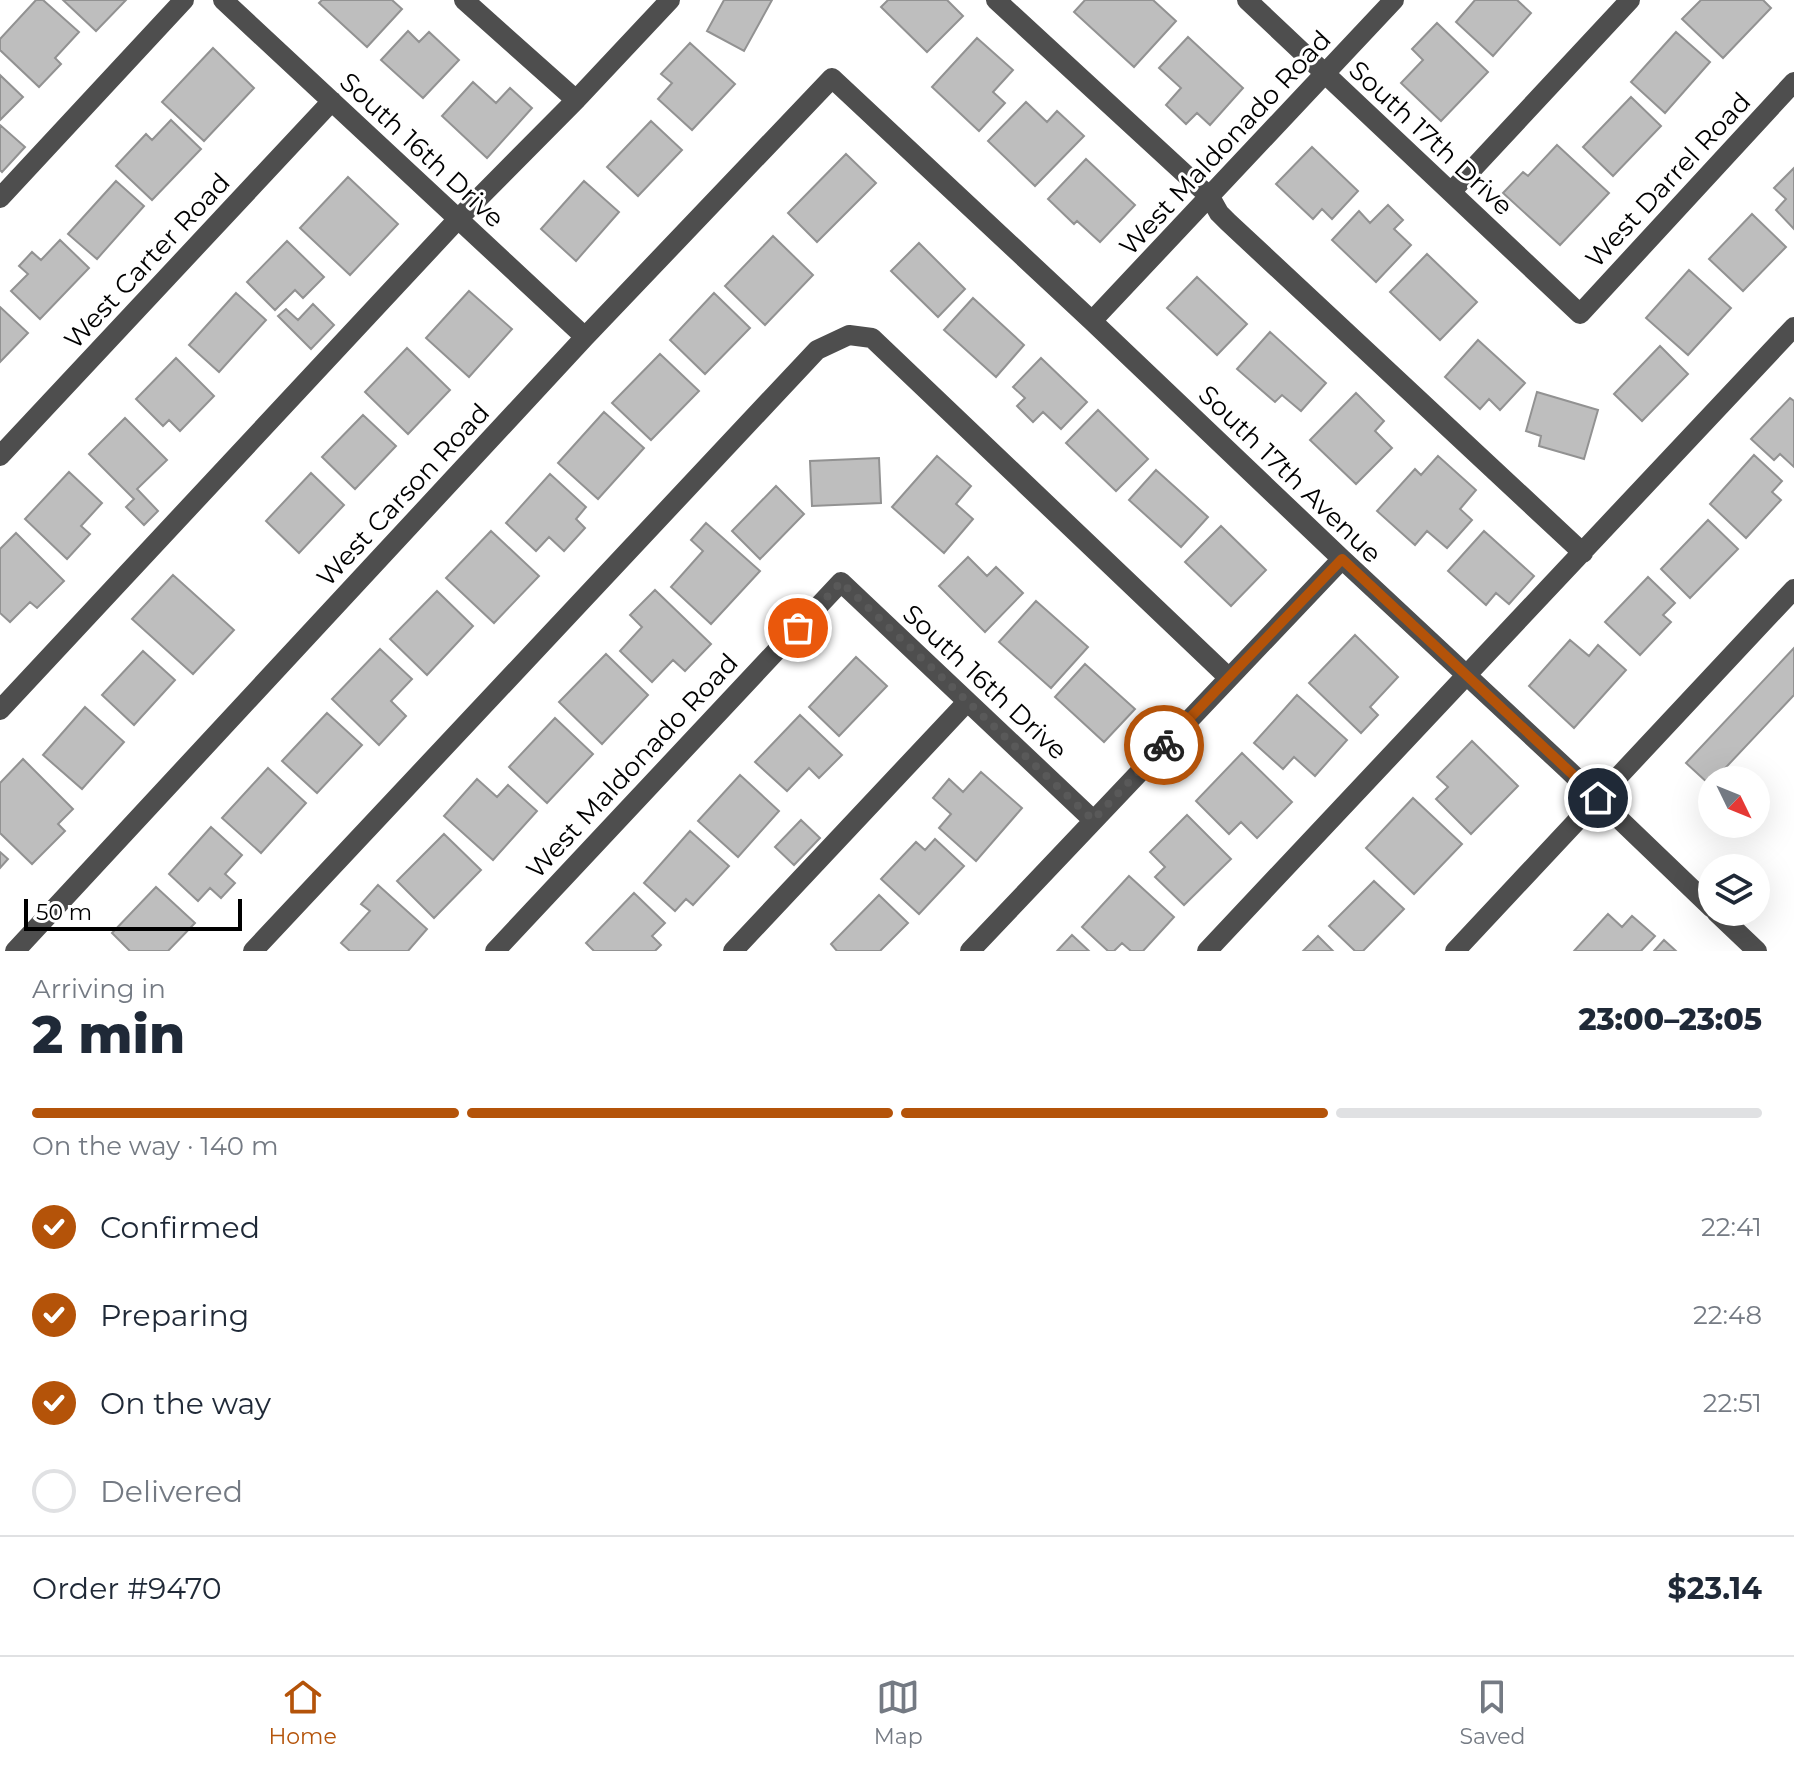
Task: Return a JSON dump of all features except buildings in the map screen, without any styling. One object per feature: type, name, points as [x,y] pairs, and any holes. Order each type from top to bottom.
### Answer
[{"type":"street","points":[[0,198],[184,0]]},
{"type":"street","name":"South 16th Drive","points":[[223,0],[585,337]]},
{"type":"street","points":[[464,0],[576,100]]},
{"type":"street","points":[[0,710],[458,219],[670,0]]},
{"type":"street","points":[[996,0],[1210,197],[1228,222],[1583,553]]},
{"type":"street","name":"South 17th Drive","points":[[1247,0],[1580,314]]},
{"type":"street","name":"West Maldonado Road","points":[[1092,321],[1394,0]]},
{"type":"street","points":[[1451,192],[1630,0]]},
{"type":"street","name":"South 17th Avenue","points":[[832,78],[1698,895]]},
{"type":"street","name":"West Carson Road","points":[[15,951],[585,337],[832,78]]},
{"type":"street","name":"West Darrel Road","points":[[1580,314],[1794,82]]},
{"type":"street","name":"West Carter Road","points":[[0,456],[332,101]]},
{"type":"street","points":[[1207,951],[1794,327]]},
{"type":"street","points":[[253,951],[817,350],[849,335],[872,338],[1228,677]]},
{"type":"street","points":[[970,951],[1342,559]]},
{"type":"street","name":"South 16th Drive","points":[[841,582],[1093,820]]},
{"type":"street","name":"West Maldonado Road","points":[[495,951],[841,582]]},
{"type":"street","points":[[1455,951],[1794,589]]},
{"type":"street","points":[[733,951],[967,702]]},
{"type":"street","name":"South 17th Avenue","points":[[1731,926],[1757,951]]},
{"type":"way so far","points":[[798,628],[841,582],[1093,820],[1164,745]]},
{"type":"route","points":[[1164,745],[1342,559],[1598,798]]}]
